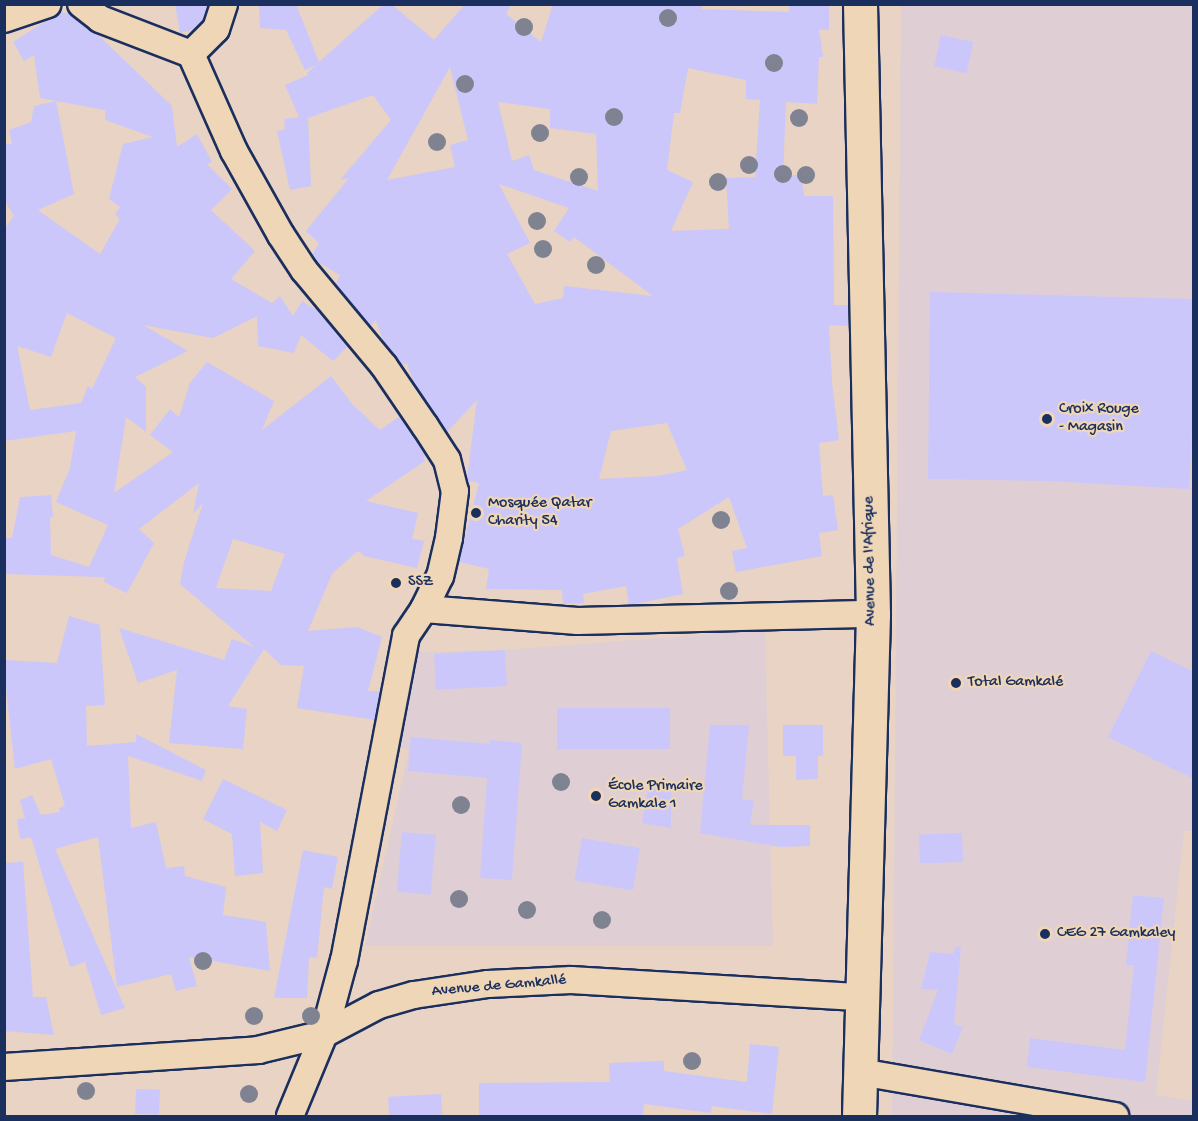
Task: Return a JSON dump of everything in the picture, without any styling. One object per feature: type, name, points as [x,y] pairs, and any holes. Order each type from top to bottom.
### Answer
[{"type":"main road","name":"Avenue de l'Afrique","points":[[860,4],[873,614],[861,997],[860,1116]]},
{"type":"street","points":[[4,19],[48,4]]},
{"type":"street","points":[[81,4],[100,18],[192,54],[234,151],[281,235],[304,270],[384,366],[447,460],[455,491],[449,538],[440,576],[424,609],[406,636],[344,960],[324,1034],[290,1116]]},
{"type":"street","points":[[192,54],[216,29],[224,4]]},
{"type":"street","points":[[424,609],[578,621],[873,614]]},
{"type":"street","name":"Avenue de Gamkallé","points":[[4,1067],[258,1050],[324,1034],[380,1005],[414,995],[488,984],[571,980],[861,997]]},
{"type":"street","points":[[860,1071],[1114,1116]]},
{"type":"shaded area","points":[[901,5],[1193,5],[1194,831],[1184,831],[1156,1095],[1193,1101],[1193,1116],[892,1116]]},
{"type":"shaded area","points":[[765,630],[773,946],[365,946],[409,750],[391,746],[414,652],[505,650]]},
{"type":"building","points":[[175,4],[208,4],[203,21],[195,29],[180,33]]},
{"type":"building","points":[[259,4],[296,4],[319,62],[384,4],[391,4],[434,40],[465,4],[511,4],[506,14],[541,42],[553,4],[702,4],[702,9],[789,12],[789,4],[829,4],[829,30],[819,30],[823,57],[819,57],[817,104],[786,102],[783,177],[801,174],[804,196],[833,196],[834,305],[848,305],[848,326],[829,325],[832,383],[839,440],[819,443],[823,496],[833,495],[838,530],[819,533],[822,556],[736,572],[732,551],[747,548],[729,497],[678,529],[685,556],[677,558],[683,594],[629,605],[626,586],[583,594],[584,603],[563,604],[562,590],[486,589],[489,569],[459,562],[479,483],[468,481],[467,478],[477,400],[447,432],[414,384],[407,363],[401,365],[383,341],[376,320],[370,326],[336,284],[340,275],[316,261],[312,255],[319,243],[306,231],[349,178],[340,180],[391,120],[373,95],[308,118],[311,186],[290,190],[277,131],[285,129],[284,119],[299,117],[285,85],[308,75],[307,73],[316,65],[305,70],[286,30],[260,28]],"holes":[[[450,67],[468,140],[450,145],[455,167],[387,180]],[[688,68],[746,80],[746,99],[760,100],[755,177],[726,178],[729,229],[671,231],[693,182],[667,170],[674,113],[680,113]],[[498,102],[550,109],[550,128],[596,134],[598,191],[534,170],[529,155],[512,161]],[[499,184],[569,208],[554,231],[570,242],[574,237],[653,296],[564,286],[563,298],[535,304],[507,254],[530,243]],[[667,423],[687,470],[658,476],[599,479],[611,431]]]},
{"type":"building","points":[[60,12],[70,14],[96,33],[172,106],[177,147],[197,134],[212,162],[207,164],[232,189],[211,210],[255,251],[231,279],[272,303],[280,296],[293,316],[302,301],[318,311],[348,346],[333,361],[301,335],[294,353],[258,346],[257,316],[213,338],[143,325],[188,351],[135,377],[146,387],[146,432],[126,417],[114,493],[173,452],[150,435],[170,409],[179,417],[190,383],[207,362],[274,401],[262,430],[331,376],[353,405],[380,430],[400,416],[426,455],[423,458],[425,461],[366,501],[418,513],[412,539],[424,541],[417,568],[364,556],[359,551],[332,574],[308,631],[357,627],[382,637],[368,691],[380,691],[375,720],[297,708],[304,666],[281,665],[264,649],[228,706],[247,709],[243,749],[169,743],[177,670],[138,683],[119,628],[224,660],[232,639],[254,647],[180,584],[184,562],[203,503],[193,514],[199,483],[139,529],[154,543],[127,593],[104,582],[105,578],[101,577],[4,574],[4,538],[12,538],[20,497],[51,495],[53,517],[50,518],[51,555],[89,567],[108,525],[56,502],[70,468],[76,431],[4,441],[4,229],[14,216],[4,199],[4,144],[12,144],[9,130],[31,122],[34,106],[56,101],[74,194],[38,210],[100,254],[120,219],[115,214],[120,207],[109,199],[123,144],[153,137],[105,120],[105,110],[40,98],[34,55],[24,61],[13,42]],"holes":[[[67,313],[116,338],[92,389],[88,386],[81,403],[30,410],[17,346],[51,357]],[[233,539],[285,554],[271,591],[216,588]]]},
{"type":"building","points":[[941,35],[973,42],[967,73],[934,66]]},
{"type":"building","points":[[930,292],[1194,299],[1194,388],[1189,489],[1048,481],[928,479]]},
{"type":"building","points":[[69,616],[100,625],[105,705],[86,706],[87,746],[136,742],[136,734],[206,770],[202,781],[128,756],[131,828],[156,822],[166,868],[184,866],[185,876],[226,887],[223,915],[266,922],[270,971],[189,957],[197,986],[176,991],[171,974],[117,987],[98,837],[55,849],[125,1008],[101,1015],[85,962],[70,967],[31,837],[20,839],[17,819],[25,818],[20,800],[32,795],[41,815],[60,812],[59,808],[65,806],[51,759],[15,769],[5,680],[6,660],[57,663]]},
{"type":"building","points":[[505,650],[507,686],[436,690],[434,654]]},
{"type":"building","points":[[1151,651],[1194,672],[1194,779],[1108,737]]},
{"type":"building","points":[[557,708],[670,708],[670,749],[557,749]]},
{"type":"building","points":[[710,725],[749,725],[742,799],[754,801],[750,825],[810,825],[810,846],[780,847],[700,833]]},
{"type":"building","points":[[783,725],[823,725],[823,756],[818,756],[818,779],[796,780],[796,756],[783,756]]},
{"type":"building","points":[[411,737],[490,744],[490,740],[522,743],[512,880],[480,878],[487,778],[408,771]]},
{"type":"building","points":[[223,779],[287,810],[277,831],[260,822],[263,873],[235,876],[232,834],[203,819]]},
{"type":"building","points":[[649,782],[671,786],[671,828],[642,823]]},
{"type":"building","points":[[402,832],[436,835],[431,895],[397,892]]},
{"type":"building","points":[[962,833],[963,862],[920,863],[919,835]]},
{"type":"building","points":[[582,838],[640,848],[633,891],[575,880]]},
{"type":"building","points":[[303,850],[338,857],[332,889],[324,887],[317,958],[309,957],[307,998],[274,998]]},
{"type":"building","points":[[23,862],[33,997],[46,997],[54,1035],[4,1031],[4,863]]},
{"type":"building","points":[[1133,895],[1164,898],[1145,1082],[1027,1067],[1030,1038],[1125,1050],[1134,965],[1126,965]]},
{"type":"building","points":[[956,946],[961,948],[954,1024],[963,1027],[952,1054],[919,1040],[938,990],[921,989],[930,952],[953,954]]},
{"type":"building","points":[[750,1044],[779,1047],[772,1114],[712,1106],[711,1113],[644,1104],[643,1116],[479,1116],[479,1083],[610,1082],[609,1063],[664,1061],[664,1071],[747,1082]]},
{"type":"building","points":[[136,1089],[160,1090],[159,1115],[135,1114]]},
{"type":"building","points":[[441,1094],[442,1116],[389,1116],[388,1097]]},
{"type":"place","name":"Croix Rouge - Magasin","points":[[1047,419]]},
{"type":"place","name":"Mosquée Qatar Charity 54","points":[[476,513]]},
{"type":"place","name":"SSZ","points":[[396,583]]},
{"type":"place","name":"Total Gamkalé","points":[[956,683]]},
{"type":"place","name":"École Primaire Gamkale 1","points":[[596,796]]},
{"type":"place","name":"CEG 27 Gamkaley","points":[[1045,934]]}]
